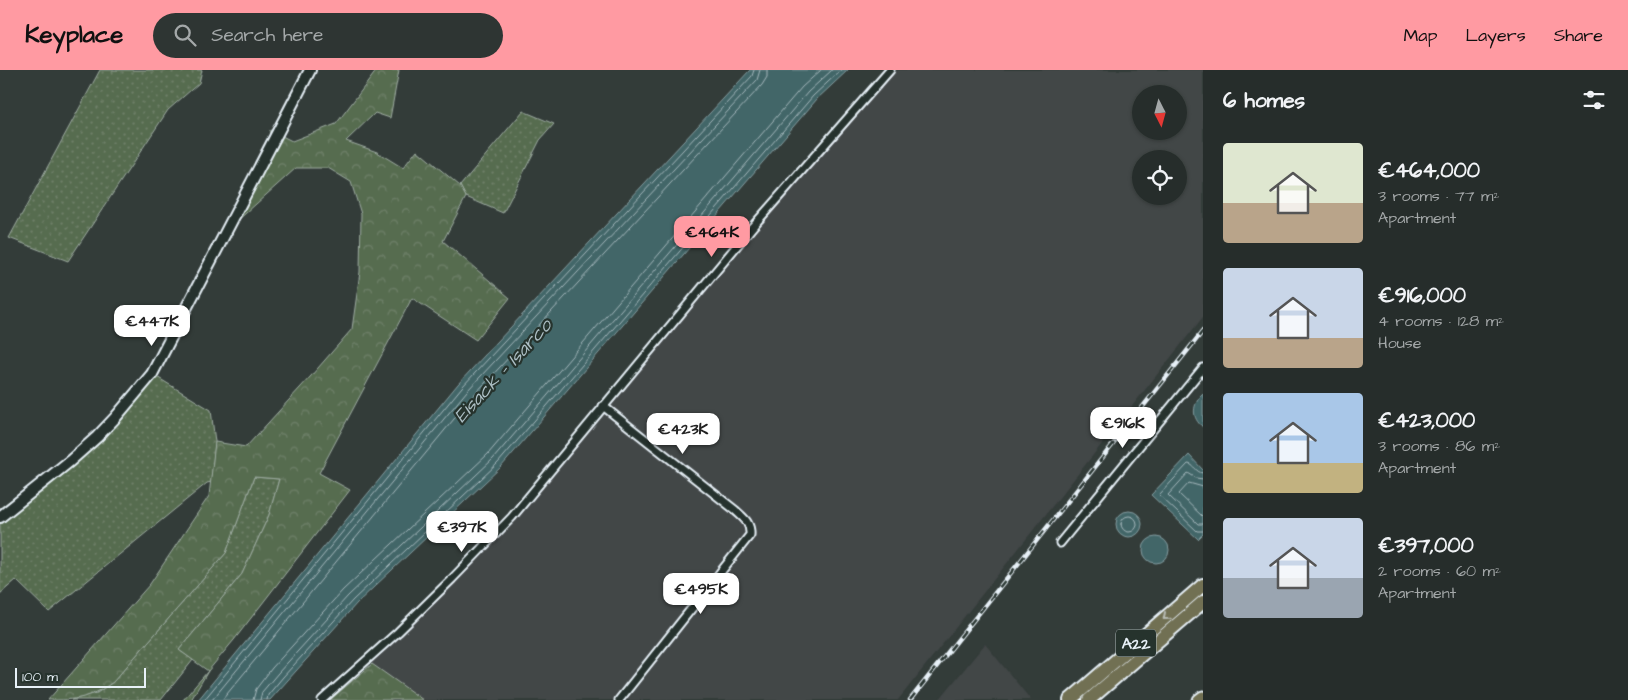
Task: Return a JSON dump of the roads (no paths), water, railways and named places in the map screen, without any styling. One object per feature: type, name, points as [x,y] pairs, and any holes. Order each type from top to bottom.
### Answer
[{"type":"highway","name":"A22","points":[[1070,700],[1203,586]]},
{"type":"highway","name":"A22","points":[[1090,700],[1203,602]]},
{"type":"main road","points":[[1199,700],[1203,697]]},
{"type":"street","points":[[0,517],[98,437],[152,374],[310,70]]},
{"type":"street","points":[[322,700],[398,632],[512,517],[754,225],[890,70]]},
{"type":"street","points":[[1060,543],[1203,368]]},
{"type":"street","points":[[603,406],[735,510],[748,522],[750,528],[750,534],[619,700]]},
{"type":"water","name":"Eisack - Isarco","points":[[750,70],[848,70],[817,99],[501,467],[357,603],[270,700],[198,700],[458,384]]},
{"type":"water","points":[[1203,394],[1203,427],[1196,419],[1194,411],[1199,398]]},
{"type":"water","points":[[1189,455],[1203,470],[1203,534],[1198,539],[1151,495]]},
{"type":"water","points":[[1129,511],[1138,515],[1142,524],[1138,533],[1129,537],[1120,533],[1116,524],[1120,515]]},
{"type":"water","points":[[1156,537],[1165,541],[1169,550],[1165,559],[1156,563],[1147,559],[1143,550],[1147,541]]},
{"type":"railway","points":[[910,700],[1203,331]]}]
